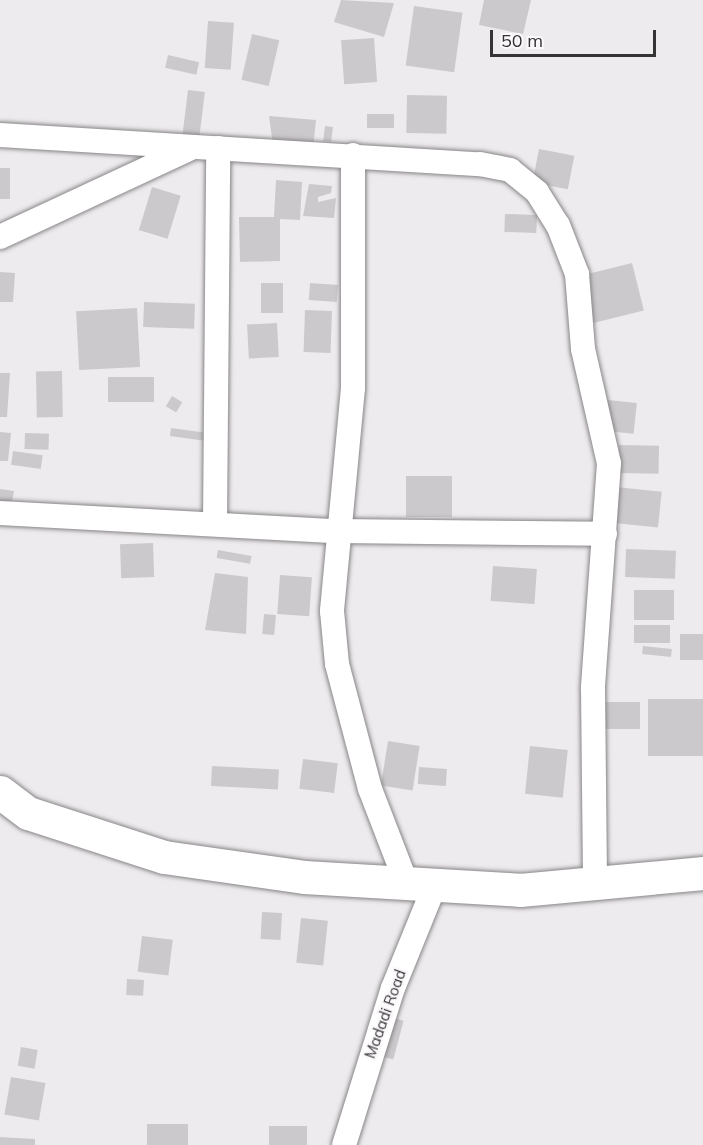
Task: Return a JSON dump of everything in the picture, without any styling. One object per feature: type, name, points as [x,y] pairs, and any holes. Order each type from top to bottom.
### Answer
[{"type":"main road","points":[[0,792],[28,813],[164,857],[420,886],[520,890],[703,873]]},
{"type":"street","points":[[0,135],[480,164],[510,170],[537,192],[558,225],[577,274],[583,349],[609,463],[593,688],[596,883]]},
{"type":"street","points":[[0,237],[206,147]]},
{"type":"street","points":[[206,147],[215,523]]},
{"type":"street","points":[[353,155],[353,388],[336,531],[332,611],[337,664],[370,789],[420,886]]},
{"type":"street","points":[[0,513],[336,531],[605,534]]},
{"type":"street","name":"Madadi Road","points":[[344,1145],[393,988],[420,886]]},
{"type":"building","points":[[341,0],[394,3],[384,37],[334,22]]},
{"type":"building","points":[[484,0],[531,0],[523,34],[479,25]]},
{"type":"building","points":[[414,6],[463,13],[454,72],[406,65]]},
{"type":"building","points":[[208,21],[234,23],[231,70],[205,68]]},
{"type":"building","points":[[252,34],[279,40],[269,86],[241,80]]},
{"type":"building","points":[[374,38],[377,82],[344,84],[341,40]]},
{"type":"building","points":[[168,55],[199,62],[196,75],[165,68]]},
{"type":"building","points":[[188,90],[205,92],[199,139],[182,137]]},
{"type":"building","points":[[407,95],[447,96],[446,134],[406,133]]},
{"type":"building","points":[[367,114],[394,114],[394,128],[367,128]]},
{"type":"building","points":[[269,116],[316,120],[313,149],[273,145]]},
{"type":"building","points":[[325,126],[333,127],[331,142],[323,141]]},
{"type":"building","points":[[539,149],[574,156],[568,189],[533,182]]},
{"type":"building","points":[[0,168],[10,168],[10,199],[0,199]]},
{"type":"building","points":[[276,180],[302,182],[300,220],[280,219],[280,261],[240,262],[239,217],[274,217]]},
{"type":"building","points":[[309,184],[332,186],[331,193],[318,197],[318,202],[336,198],[334,218],[303,216]]},
{"type":"building","points":[[152,187],[181,196],[168,239],[139,230]]},
{"type":"building","points":[[505,214],[537,215],[536,233],[504,232]]},
{"type":"building","points":[[632,263],[644,311],[593,323],[582,276]]},
{"type":"building","points":[[0,272],[15,273],[13,302],[0,302]]},
{"type":"building","points":[[261,283],[283,283],[283,313],[261,313]]},
{"type":"building","points":[[310,283],[338,285],[337,302],[309,300]]},
{"type":"building","points":[[144,302],[195,304],[194,329],[143,327]]},
{"type":"building","points":[[137,308],[140,367],[79,370],[76,311]]},
{"type":"building","points":[[305,310],[332,311],[331,353],[304,352]]},
{"type":"building","points":[[277,323],[279,357],[249,359],[247,325]]},
{"type":"building","points":[[36,371],[62,371],[63,417],[37,417]]},
{"type":"building","points":[[0,373],[10,373],[7,417],[0,417]]},
{"type":"building","points":[[108,377],[154,377],[154,402],[108,402]]},
{"type":"building","points":[[172,396],[182,402],[176,412],[166,406]]},
{"type":"building","points":[[608,400],[637,403],[634,434],[605,431]]},
{"type":"building","points":[[171,428],[206,433],[205,441],[170,436]]},
{"type":"building","points":[[0,432],[11,433],[8,461],[0,461]]},
{"type":"building","points":[[25,433],[49,434],[48,450],[24,449]]},
{"type":"building","points":[[619,445],[659,446],[659,474],[619,473]]},
{"type":"building","points":[[13,451],[43,455],[41,469],[11,465]]},
{"type":"building","points":[[406,476],[452,476],[452,517],[406,517]]},
{"type":"building","points":[[616,487],[662,492],[658,528],[612,523]]},
{"type":"building","points":[[0,489],[14,491],[11,506],[0,504]]},
{"type":"building","points":[[153,543],[154,577],[121,578],[120,544]]},
{"type":"building","points":[[626,549],[676,551],[675,579],[625,577]]},
{"type":"building","points":[[218,550],[251,556],[250,564],[217,558]]},
{"type":"building","points":[[493,566],[537,569],[534,604],[491,601]]},
{"type":"building","points":[[215,573],[248,577],[246,634],[205,630]]},
{"type":"building","points":[[280,575],[312,577],[309,616],[277,614]]},
{"type":"building","points":[[634,590],[674,590],[674,620],[634,620]]},
{"type":"building","points":[[264,614],[276,615],[274,635],[262,634]]},
{"type":"building","points":[[634,625],[670,625],[670,643],[634,643]]},
{"type":"building","points":[[680,634],[703,634],[703,660],[680,660]]},
{"type":"building","points":[[643,646],[672,649],[671,657],[642,654]]},
{"type":"building","points":[[648,699],[703,699],[703,756],[648,756]]},
{"type":"building","points":[[602,702],[640,702],[640,729],[602,729]]},
{"type":"building","points":[[388,741],[420,746],[413,790],[381,785]]},
{"type":"building","points":[[530,746],[568,750],[563,798],[525,794]]},
{"type":"building","points":[[303,759],[338,763],[334,793],[299,789]]},
{"type":"building","points":[[212,766],[279,770],[278,789],[211,786]]},
{"type":"building","points":[[419,767],[447,769],[446,786],[418,784]]},
{"type":"building","points":[[262,912],[282,913],[281,940],[261,939]]},
{"type":"building","points":[[301,918],[328,921],[323,966],[296,963]]},
{"type":"building","points":[[142,936],[173,940],[168,976],[138,972]]},
{"type":"building","points":[[127,979],[144,980],[143,996],[126,995]]},
{"type":"building","points":[[393,1018],[404,1021],[393,1059],[383,1057]]},
{"type":"building","points":[[21,1047],[38,1050],[34,1069],[18,1066]]},
{"type":"building","points":[[11,1077],[45,1083],[39,1121],[4,1114]]},
{"type":"building","points":[[147,1124],[188,1124],[188,1145],[147,1145]]},
{"type":"building","points":[[269,1126],[307,1126],[307,1145],[269,1145]]},
{"type":"building","points":[[0,1137],[35,1139],[35,1145],[0,1145]]}]
